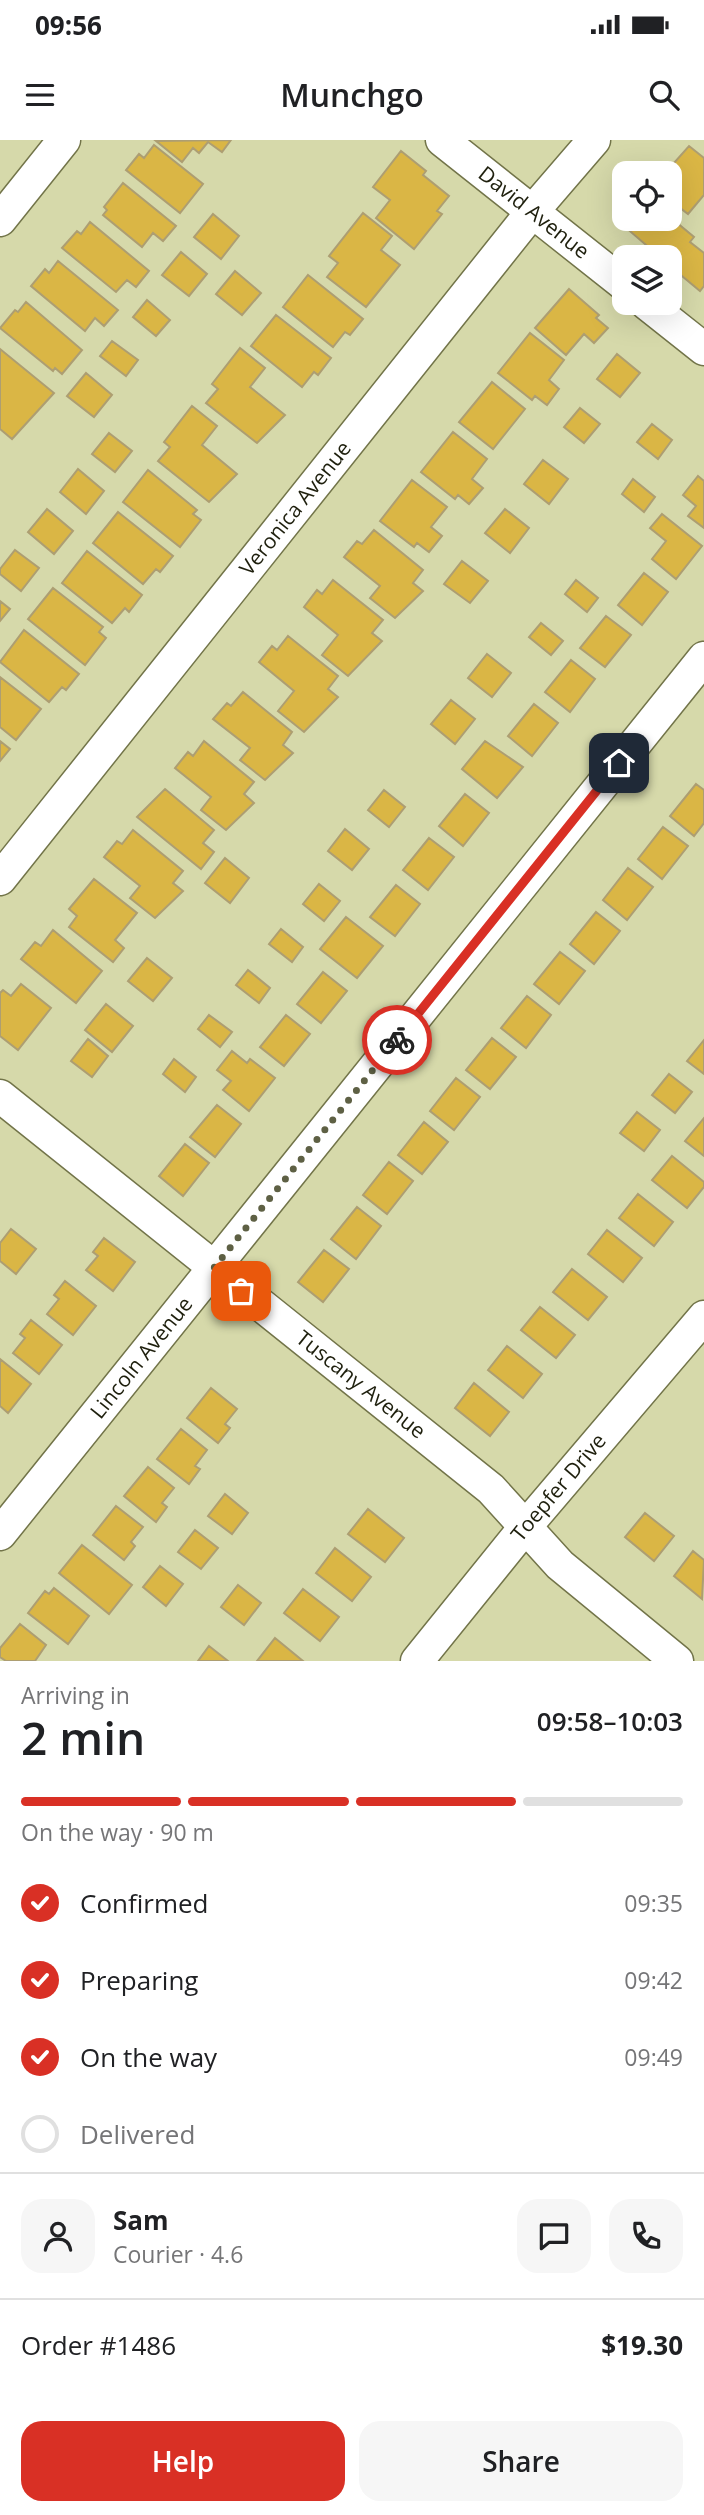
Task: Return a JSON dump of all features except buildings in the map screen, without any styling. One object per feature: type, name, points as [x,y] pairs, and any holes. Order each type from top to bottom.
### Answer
[{"type":"street","points":[[0,220],[64,140]]},
{"type":"street","name":"David Avenue","points":[[442,140],[612,275]]},
{"type":"street","name":"Veronica Avenue","points":[[0,879],[532,212],[594,140]]},
{"type":"street","points":[[661,315],[704,349]]},
{"type":"street","name":"Lincoln Avenue","points":[[0,1534],[704,658]]},
{"type":"street","name":"Tuscany Avenue","points":[[0,1096],[491,1489],[560,1566],[677,1661]]},
{"type":"street","name":"Toepfer Drive","points":[[417,1661],[526,1526],[704,1317]]},
{"type":"way so far","points":[[241,1291],[213,1269],[397,1040]]},
{"type":"route","points":[[397,1040],[619,763]]}]
